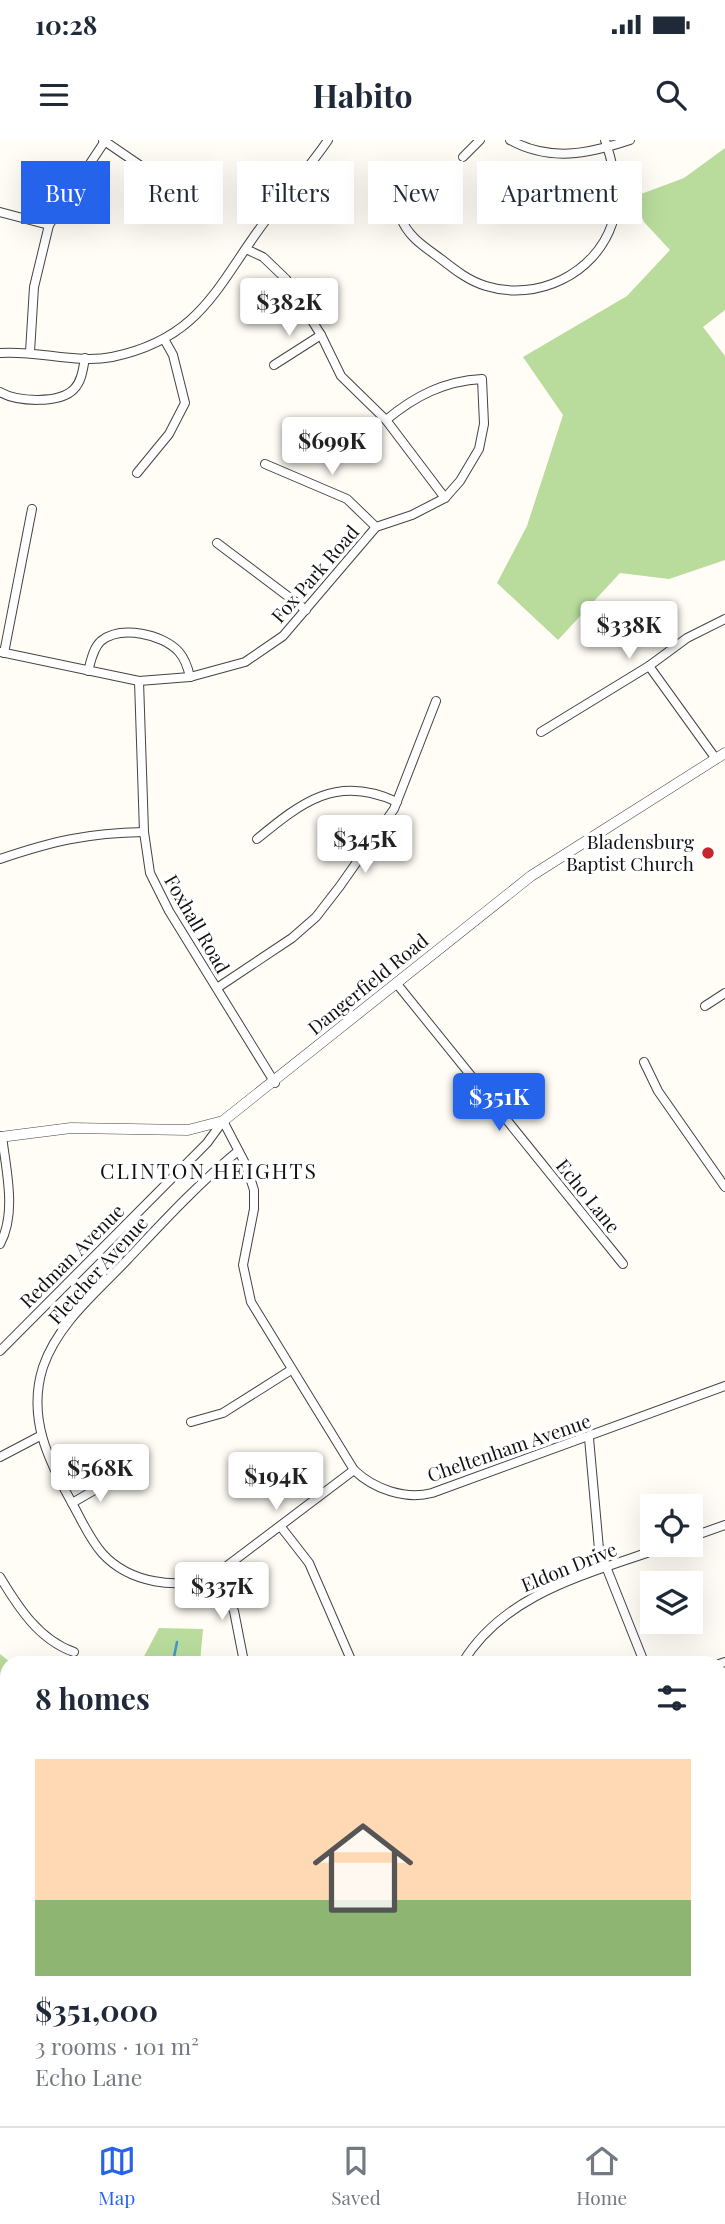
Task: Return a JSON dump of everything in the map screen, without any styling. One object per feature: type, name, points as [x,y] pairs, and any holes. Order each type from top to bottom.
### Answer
[{"type":"street","points":[[0,353],[30,352],[85,358],[113,356],[164,339],[188,324],[207,307],[269,216],[328,140]]},
{"type":"street","points":[[463,157],[480,140]]},
{"type":"street","points":[[510,140],[547,155],[573,154],[630,140]]},
{"type":"street","points":[[30,352],[34,287],[49,225],[104,141],[134,161]]},
{"type":"street","points":[[404,224],[412,237],[473,281],[509,291],[550,285],[583,266],[598,248],[612,223],[615,181],[606,144]]},
{"type":"street","points":[[0,212],[49,225]]},
{"type":"street","points":[[248,250],[262,257],[286,279],[321,335],[341,376],[386,420],[445,498]]},
{"type":"street","points":[[274,365],[321,335]]},
{"type":"street","points":[[137,473],[169,434],[185,403],[173,355],[164,339]]},
{"type":"street","points":[[0,392],[18,398],[62,397],[80,380],[85,358]]},
{"type":"street","name":"Fox Park Road","points":[[2,652],[139,681],[190,677],[245,662],[283,636],[376,527],[412,515],[445,498],[460,481],[479,449],[484,424],[482,379],[452,383],[420,394],[386,420]]},
{"type":"street","points":[[265,464],[347,499],[376,527]]},
{"type":"street","points":[[2,652],[32,509]]},
{"type":"street","points":[[217,543],[306,610]]},
{"type":"street","points":[[541,732],[649,666],[687,638],[725,619]]},
{"type":"street","points":[[88,671],[94,652],[102,640],[128,632],[168,643],[182,656],[190,677]]},
{"type":"street","points":[[649,666],[720,756]]},
{"type":"street","name":"Foxhall Road","points":[[139,681],[144,832],[154,884],[275,1083]]},
{"type":"street","points":[[216,988],[286,943],[316,917],[397,802],[436,701]]},
{"type":"street","name":"Dangerfield Road","points":[[1,1136],[71,1128],[188,1130],[223,1121],[275,1083],[531,876],[720,756]]},
{"type":"street","points":[[257,839],[296,806],[320,795],[356,790],[378,794],[397,802]]},
{"type":"street","points":[[0,859],[61,839],[101,833],[144,832]]},
{"type":"street","name":"Echo Lane","points":[[397,984],[624,1264]]},
{"type":"street","points":[[705,1006],[725,993]]},
{"type":"street","points":[[644,1062],[658,1091],[725,1187]]},
{"type":"street","name":"Cheltenham Avenue","points":[[223,1121],[250,1175],[255,1199],[245,1246],[245,1285],[255,1312],[354,1470],[380,1488],[422,1496],[589,1438],[725,1386]]},
{"type":"street","name":"Redman Avenue","points":[[0,1351],[207,1143],[223,1121]]},
{"type":"street","points":[[0,1244],[7,1227],[9,1203],[1,1136]]},
{"type":"street","name":"Fletcher Avenue","points":[[215,1575],[175,1583],[134,1575],[102,1552],[72,1503],[40,1436],[39,1384],[58,1335],[157,1229],[238,1151]]},
{"type":"street","points":[[191,1422],[223,1413],[291,1370]]},
{"type":"street","points":[[0,1457],[40,1436]]},
{"type":"street","points":[[589,1438],[597,1534],[607,1568],[642,1656]]},
{"type":"street","points":[[243,1656],[234,1611],[215,1575],[354,1470]]},
{"type":"street","points":[[72,1503],[113,1480]]},
{"type":"street","points":[[703,1533],[725,1525]]},
{"type":"street","points":[[281,1527],[309,1563],[349,1656]]},
{"type":"street","name":"Eldon Drive","points":[[468,1656],[477,1641],[509,1611],[533,1597],[640,1556]]},
{"type":"street","points":[[0,1577],[24,1615],[46,1634],[74,1652]]},
{"type":"green space","points":[[725,148],[725,310],[703,327],[725,356],[725,560],[669,579],[620,573],[558,640],[497,583],[527,526],[563,415],[523,357],[627,296],[670,250],[644,222],[642,194],[684,178]]},
{"type":"green space","points":[[159,1628],[203,1629],[201,1656],[144,1656]]},
{"type":"waterway","points":[[174,1656],[177,1642]]},
{"type":"place","name":"Bladensburg Baptist Church","points":[[708,853]]},
{"type":"district","name":"CLINTON HEIGHTS","points":[[209,1172]]}]
